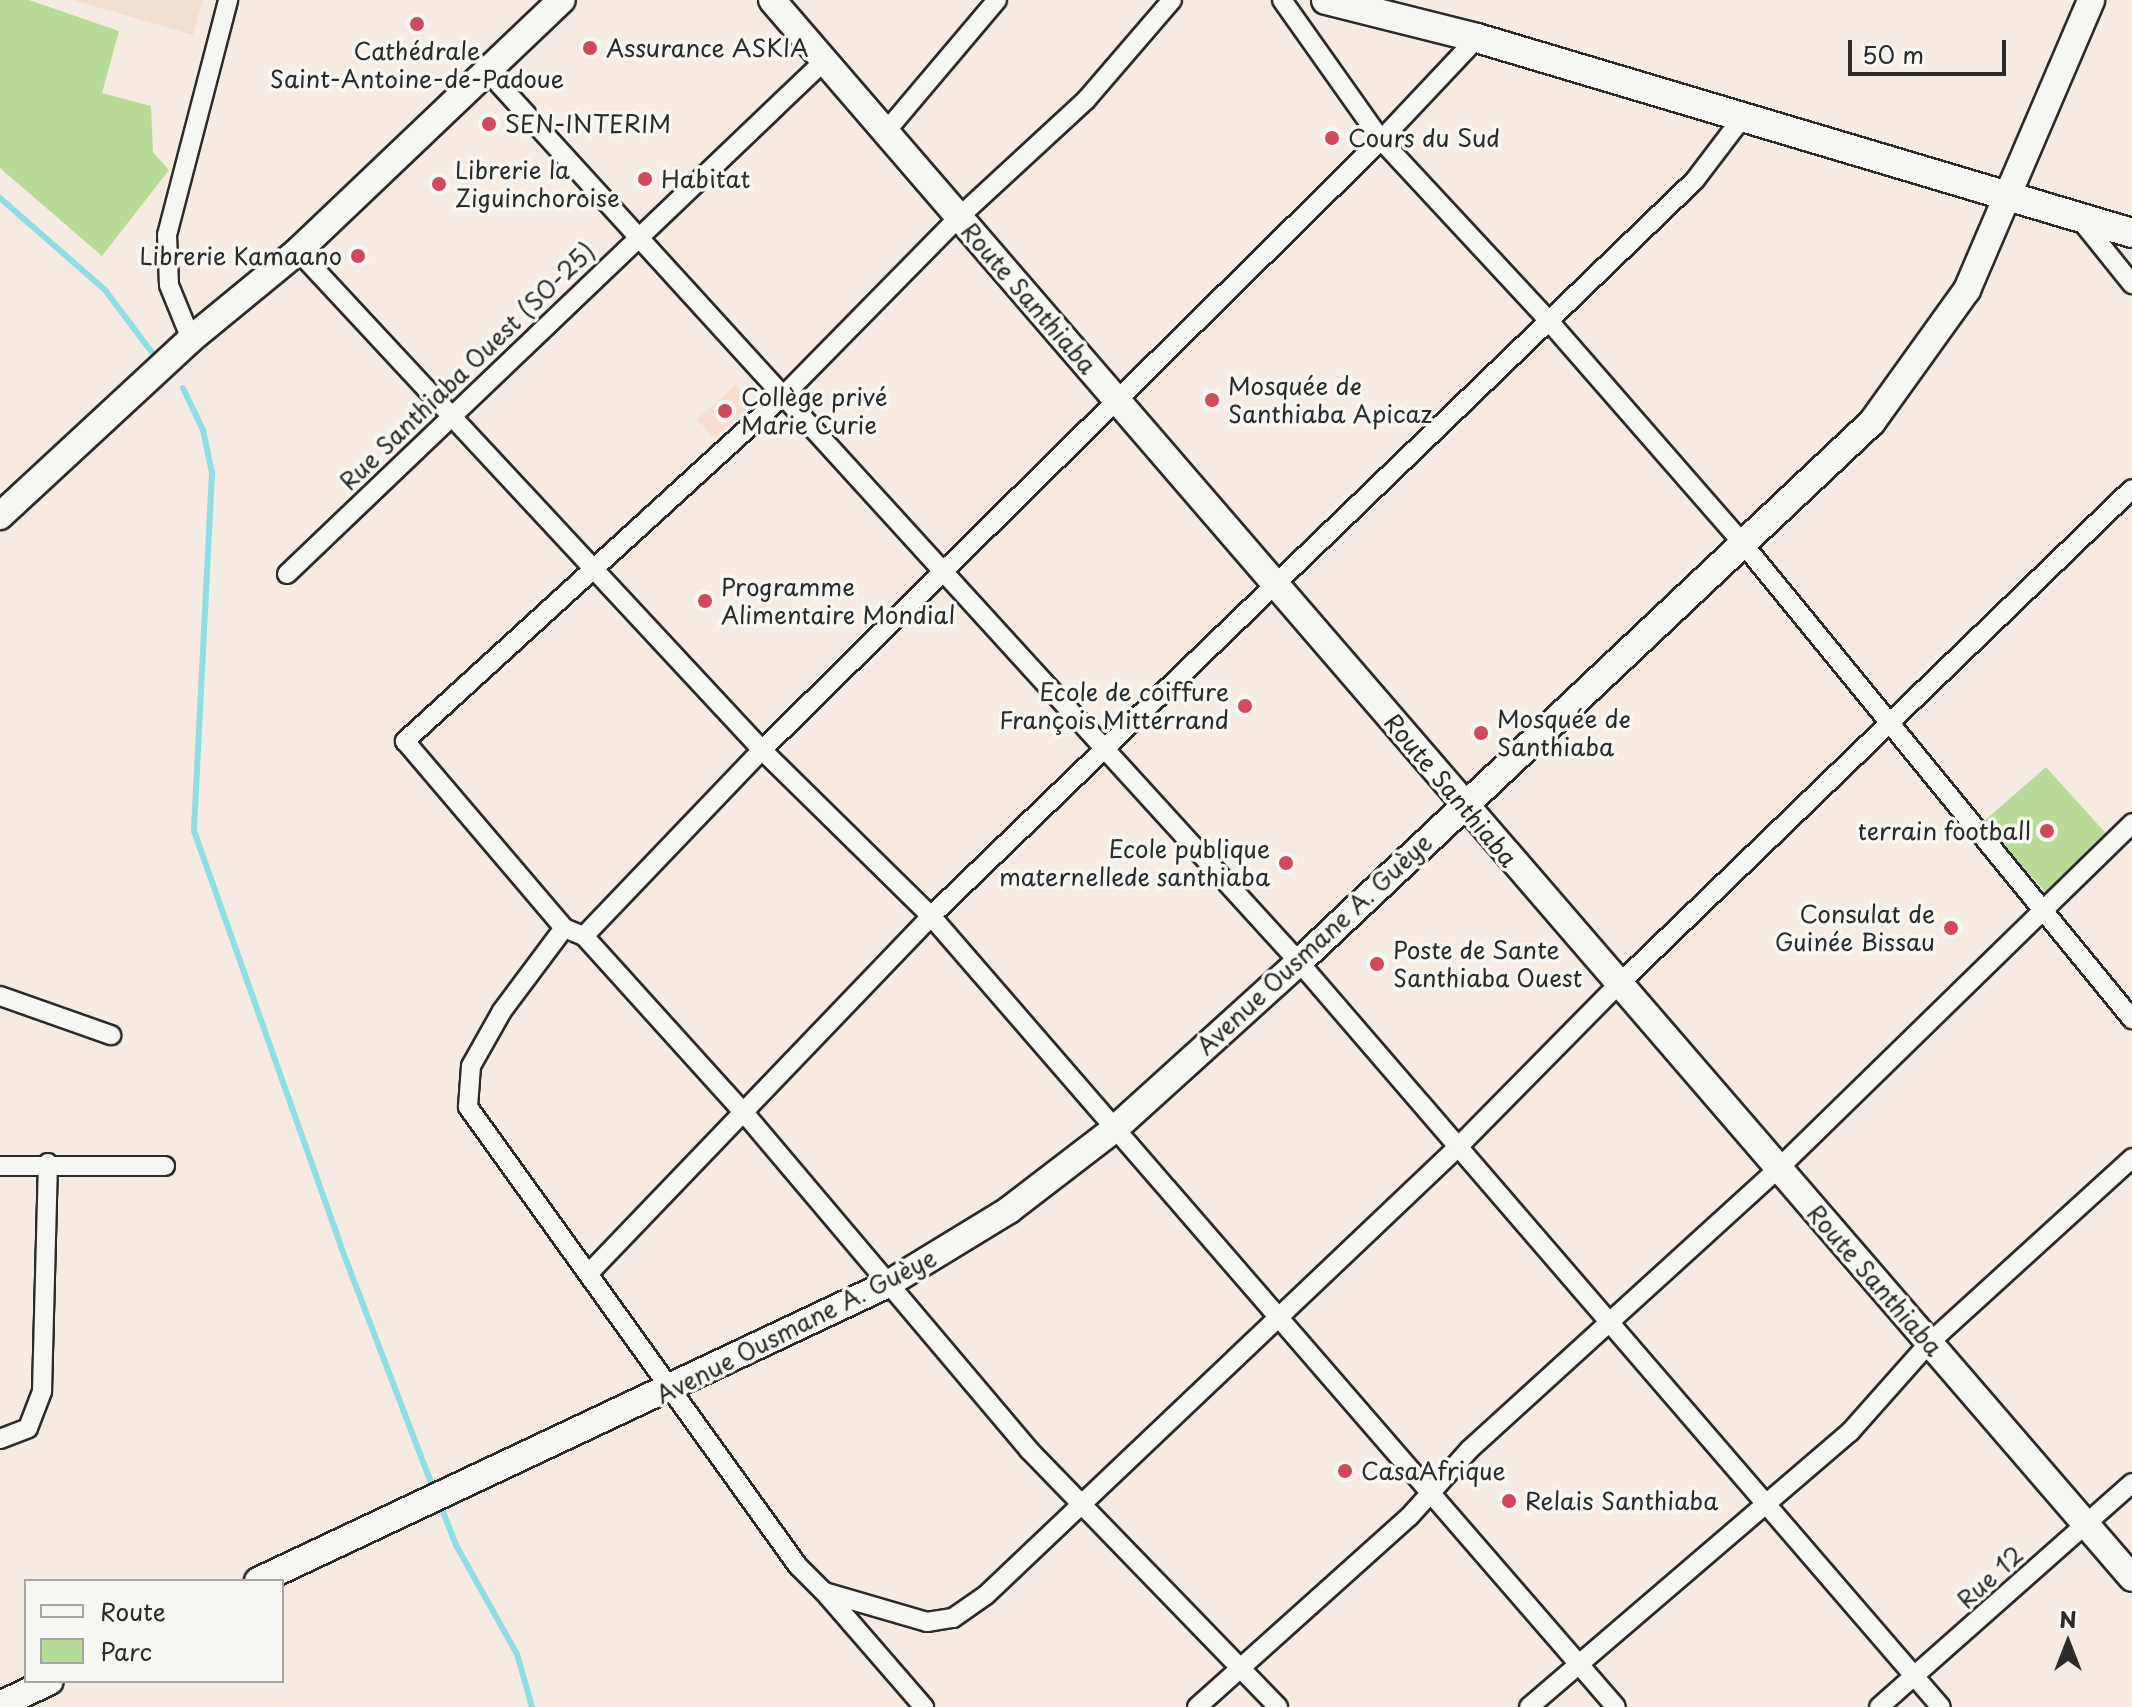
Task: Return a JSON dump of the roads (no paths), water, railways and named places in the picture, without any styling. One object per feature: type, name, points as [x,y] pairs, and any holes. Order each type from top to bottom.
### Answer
[{"type":"main road","points":[[1327,0],[1477,38],[2132,233]]},
{"type":"street","points":[[191,339],[169,285],[167,235],[228,0]]},
{"type":"street","points":[[0,516],[191,339],[298,251],[562,0]]},
{"type":"street","name":"Route Santhiaba","points":[[772,0],[823,62],[888,129],[959,217],[1115,398],[1276,579],[1462,804],[2132,1578]]},
{"type":"street","points":[[888,129],[997,0]]},
{"type":"street","points":[[1172,0],[1086,100],[959,217],[783,396],[405,741],[564,928],[584,936],[746,1115],[888,1284],[1080,1502],[1278,1707]]},
{"type":"street","points":[[1282,0],[1381,140],[1548,320],[1744,545],[2132,1019]]},
{"type":"street","name":"Avenue Ousmane A. Guèye","points":[[262,1579],[670,1390],[888,1284],[1009,1210],[1117,1127],[1299,962],[1462,804],[1846,449],[1907,380],[1967,290],[2091,0]]},
{"type":"street","points":[[584,936],[762,750],[1115,398],[1381,140],[1477,38]]},
{"type":"street","name":"Rue Santhiaba Ouest (SO-25)","points":[[287,574],[634,238],[823,62]]},
{"type":"street","points":[[488,72],[634,238],[1105,746],[1299,962],[1762,1503],[1941,1707]]},
{"type":"street","points":[[589,1273],[746,1115],[931,916],[1276,579],[1695,180],[1742,118]]},
{"type":"street","points":[[2079,218],[2132,284]]},
{"type":"street","points":[[298,251],[450,418],[595,566],[762,750],[931,916],[1117,1127],[1278,1320],[1433,1493],[1616,1707]]},
{"type":"street","points":[[824,1592],[927,1622],[953,1618],[986,1595],[1080,1502],[1278,1320],[1459,1146],[1618,985],[2132,489]]},
{"type":"street","points":[[1197,1707],[1433,1493],[1470,1449],[1779,1168],[2132,823]]},
{"type":"street","points":[[564,928],[502,1011],[471,1066],[466,1099],[497,1153],[589,1273],[798,1566],[924,1707]]},
{"type":"street","points":[[0,996],[111,1035]]},
{"type":"street","points":[[1529,1707],[1762,1503],[1850,1432],[1929,1343],[2132,1158]]},
{"type":"street","points":[[0,1166],[48,1163],[165,1166]]},
{"type":"street","points":[[0,1439],[28,1428],[42,1391],[48,1163]]},
{"type":"street","name":"Rue 12","points":[[1879,1707],[2132,1483]]},
{"type":"street","points":[[0,1705],[46,1683]]},
{"type":"waterway","points":[[0,198],[105,290],[154,355]]},
{"type":"waterway","points":[[183,388],[203,430],[212,473],[194,831],[341,1247],[434,1490]]},
{"type":"waterway","points":[[440,1504],[456,1545],[517,1654],[532,1707]]},
{"type":"place","name":"Cathédrale Saint-Antoine-de-Padoue","points":[[417,24]]},
{"type":"place","name":"Assurance ASKIA","points":[[590,48]]},
{"type":"place","name":"SEN-INTERIM","points":[[489,124]]},
{"type":"place","name":"Cours du Sud","points":[[1332,138]]},
{"type":"place","name":"Habitat","points":[[645,179]]},
{"type":"place","name":"Librerie la Ziguinchoroise","points":[[439,184]]},
{"type":"place","name":"Librerie Kamaano","points":[[358,256]]},
{"type":"place","name":"Mosquée de Santhiaba Apicaz","points":[[1212,400]]},
{"type":"place","name":"Collège privé Marie Curie","points":[[725,411]]},
{"type":"place","name":"Programme Alimentaire Mondial","points":[[705,601]]},
{"type":"place","name":"Ecole de coiffure François Mitterrand","points":[[1245,706]]},
{"type":"place","name":"Mosquée de Santhiaba","points":[[1481,733]]},
{"type":"place","name":"terrain football","points":[[2047,831]]},
{"type":"place","name":"Ecole publique maternellede santhiaba","points":[[1286,863]]},
{"type":"place","name":"Consulat de Guinée Bissau","points":[[1951,928]]},
{"type":"place","name":"Poste de Sante Santhiaba Ouest","points":[[1377,964]]},
{"type":"place","name":"CasaAfrique","points":[[1345,1471]]},
{"type":"place","name":"Relais Santhiaba","points":[[1509,1501]]}]
